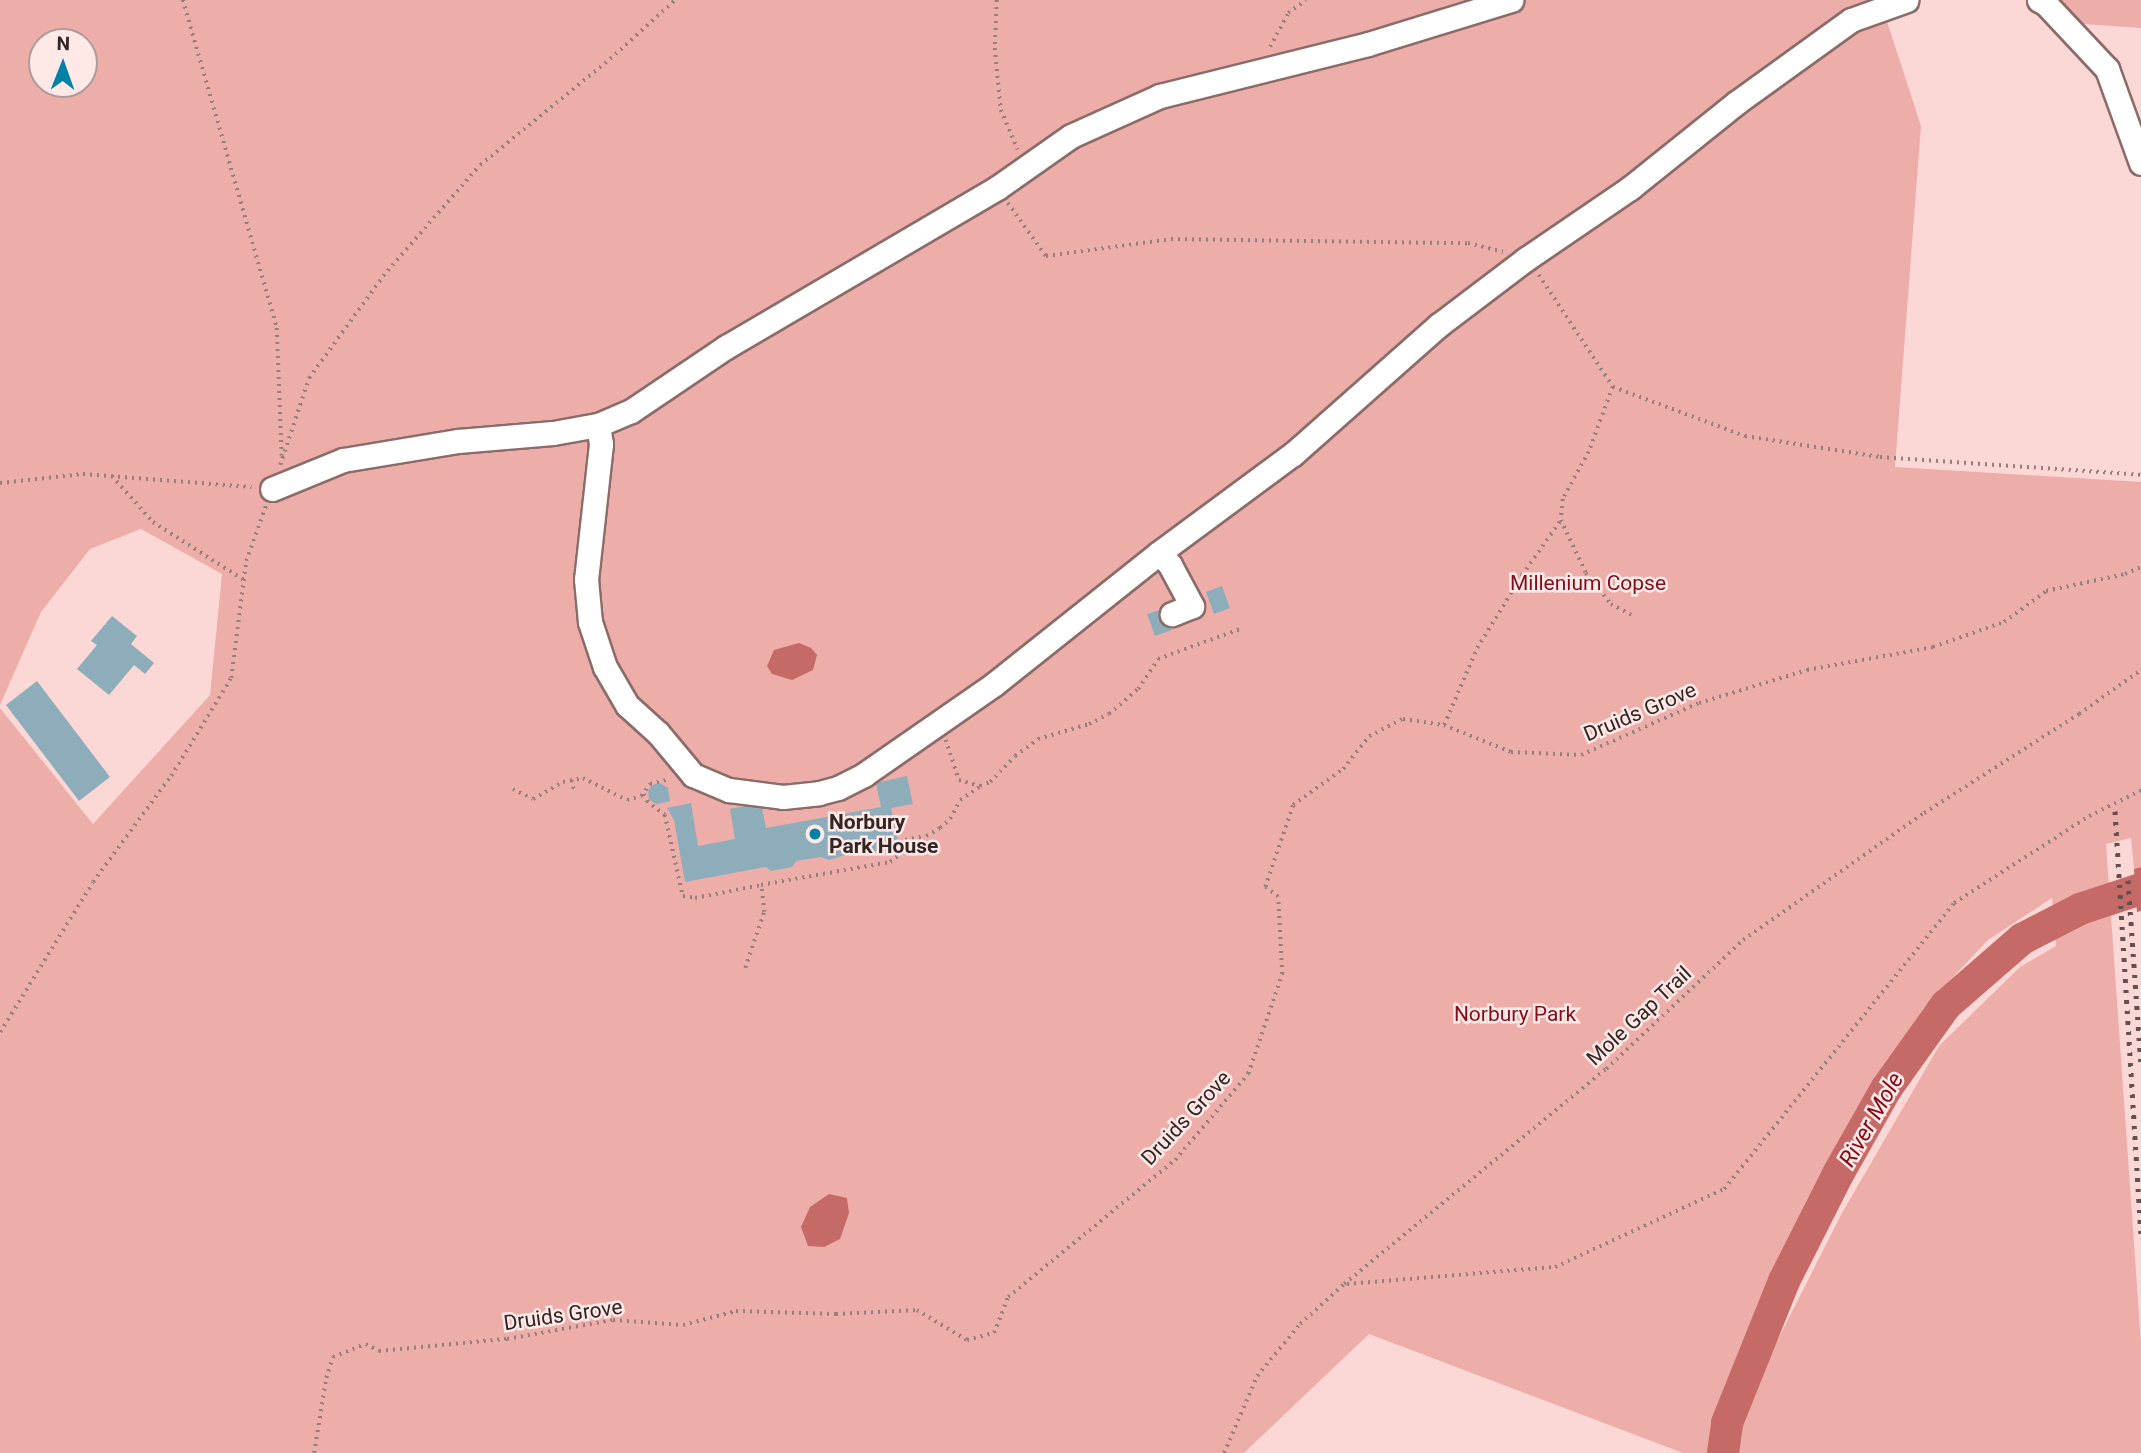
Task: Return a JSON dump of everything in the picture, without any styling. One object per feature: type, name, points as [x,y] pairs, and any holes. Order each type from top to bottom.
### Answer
[{"type":"lane","points":[[272,489],[344,460],[458,441],[553,433],[598,425],[631,411],[726,348],[996,188],[1071,136],[1160,96],[1368,44],[1511,0]]},
{"type":"lane","points":[[598,425],[601,444],[586,579],[590,622],[605,667],[627,705],[658,733],[693,775],[729,790],[783,797],[838,788],[865,774],[931,730],[1158,553],[1293,454],[1439,325],[1528,258],[1630,188],[1736,103],[1851,20],[1907,0]]},
{"type":"lane","points":[[2039,0],[2045,3],[2106,69],[2141,163]]},
{"type":"lane","points":[[1158,553],[1170,565],[1192,606],[1171,614]]},
{"type":"path","points":[[183,0],[277,328],[282,458]]},
{"type":"path","points":[[0,1032],[93,882],[171,776],[231,678],[246,562],[309,378],[383,276],[480,164],[610,59],[675,0]]},
{"type":"path","points":[[997,0],[995,48],[1001,110],[1026,168]]},
{"type":"path","points":[[1257,71],[1288,13],[1306,0]]},
{"type":"path","points":[[996,188],[1046,256],[1171,239],[1468,243],[1528,258],[1613,387],[1745,436],[1880,457],[2141,475]]},
{"type":"path","points":[[1444,725],[1477,648],[1522,575],[1561,520],[1563,499],[1589,452],[1613,387]]},
{"type":"path","points":[[0,483],[83,474],[272,489]]},
{"type":"path","points":[[112,476],[153,522],[244,580]]},
{"type":"path","points":[[1561,520],[1586,573],[1611,604],[1632,615]]},
{"type":"path","name":"Druids Grove","points":[[314,1453],[326,1378],[333,1357],[366,1344],[380,1352],[507,1339],[613,1320],[683,1325],[736,1311],[836,1314],[917,1310],[967,1340],[994,1333],[1008,1297],[1175,1160],[1248,1074],[1282,974],[1278,897],[1265,887],[1293,804],[1343,769],[1369,736],[1403,719],[1444,725],[1511,752],[1581,755],[1699,703],[1807,670],[1933,647],[2004,622],[2046,591],[2125,574],[2141,567]]},
{"type":"path","points":[[643,793],[647,801],[665,815],[683,896],[695,898],[890,862],[904,852],[905,840],[926,836],[940,828],[950,819],[960,800],[996,778],[1015,757],[1038,739],[1109,714],[1138,689],[1158,659],[1240,629]]},
{"type":"path","name":"Mole Gap Trail","points":[[1224,1453],[1257,1376],[1300,1324],[1606,1069],[1743,940],[1924,813],[2079,714],[2141,670]]},
{"type":"path","points":[[931,730],[946,740],[960,780],[980,786]]},
{"type":"path","points":[[513,789],[533,799],[572,780],[593,780],[622,799],[643,793],[650,784],[693,775]]},
{"type":"path","points":[[572,780],[575,790]]},
{"type":"path","points":[[1345,1284],[1555,1267],[1724,1189],[1954,903],[2090,816],[2140,791]]},
{"type":"path","points":[[745,968],[764,912],[761,886]]},
{"type":"green space","name":"Norbury Park","points":[[0,0],[1880,0],[1921,126],[1895,467],[2141,482],[2141,867],[2134,869],[2131,838],[2106,844],[2141,1343],[2141,1453],[1739,1453],[1737,1436],[1773,1349],[1842,1213],[1939,1046],[2020,967],[2056,946],[2052,898],[1988,940],[1923,1009],[1856,1115],[1784,1258],[1729,1390],[1713,1453],[1683,1453],[1369,1334],[1244,1453],[0,1453],[0,708],[93,824],[210,695],[222,574],[141,529],[90,549],[41,612],[0,705]]},
{"type":"green space","points":[[2052,0],[2141,0],[2141,28],[2083,24]]},
{"type":"shaded area","points":[[799,643],[811,648],[817,655],[813,670],[792,680],[772,674],[767,666],[774,650]]},
{"type":"shaded area","points":[[2141,867],[2141,911],[2137,912],[2134,869]]},
{"type":"shaded area","points":[[829,1194],[847,1198],[849,1213],[840,1239],[824,1247],[808,1246],[801,1227],[810,1207]]},
{"type":"building","points":[[1222,586],[1230,608],[1214,614],[1206,592]]},
{"type":"building","points":[[1159,610],[1159,620],[1172,630],[1155,636],[1147,614]]},
{"type":"building","points":[[112,616],[137,636],[131,644],[154,663],[145,674],[134,665],[109,695],[77,669],[97,645],[91,641]]},
{"type":"building","points":[[37,681],[110,777],[79,801],[6,705]]},
{"type":"building","name":"Norbury Park House","points":[[907,776],[913,804],[891,808],[898,842],[884,845],[880,851],[871,852],[865,849],[829,860],[821,857],[796,861],[792,867],[771,871],[766,867],[685,882],[674,820],[667,808],[691,803],[698,846],[735,839],[730,809],[745,806],[762,808],[766,828],[881,807],[876,783]]},
{"type":"building","points":[[660,783],[668,788],[670,801],[656,804],[649,799],[648,791],[652,785]]},
{"type":"waterway","name":"River Mole","points":[[1723,1453],[1727,1423],[1784,1281],[1838,1174],[1886,1089],[1946,1005],[2022,939],[2080,909],[2141,889]]},
{"type":"railway","points":[[2115,811],[2141,1236]]},
{"type":"railway","points":[[2128,880],[2141,1064]]},
{"type":"place","name":"Norbury Park House","points":[[815,834]]},
{"type":"park label","name":"Millenium Copse","points":[[1588,583]]}]
